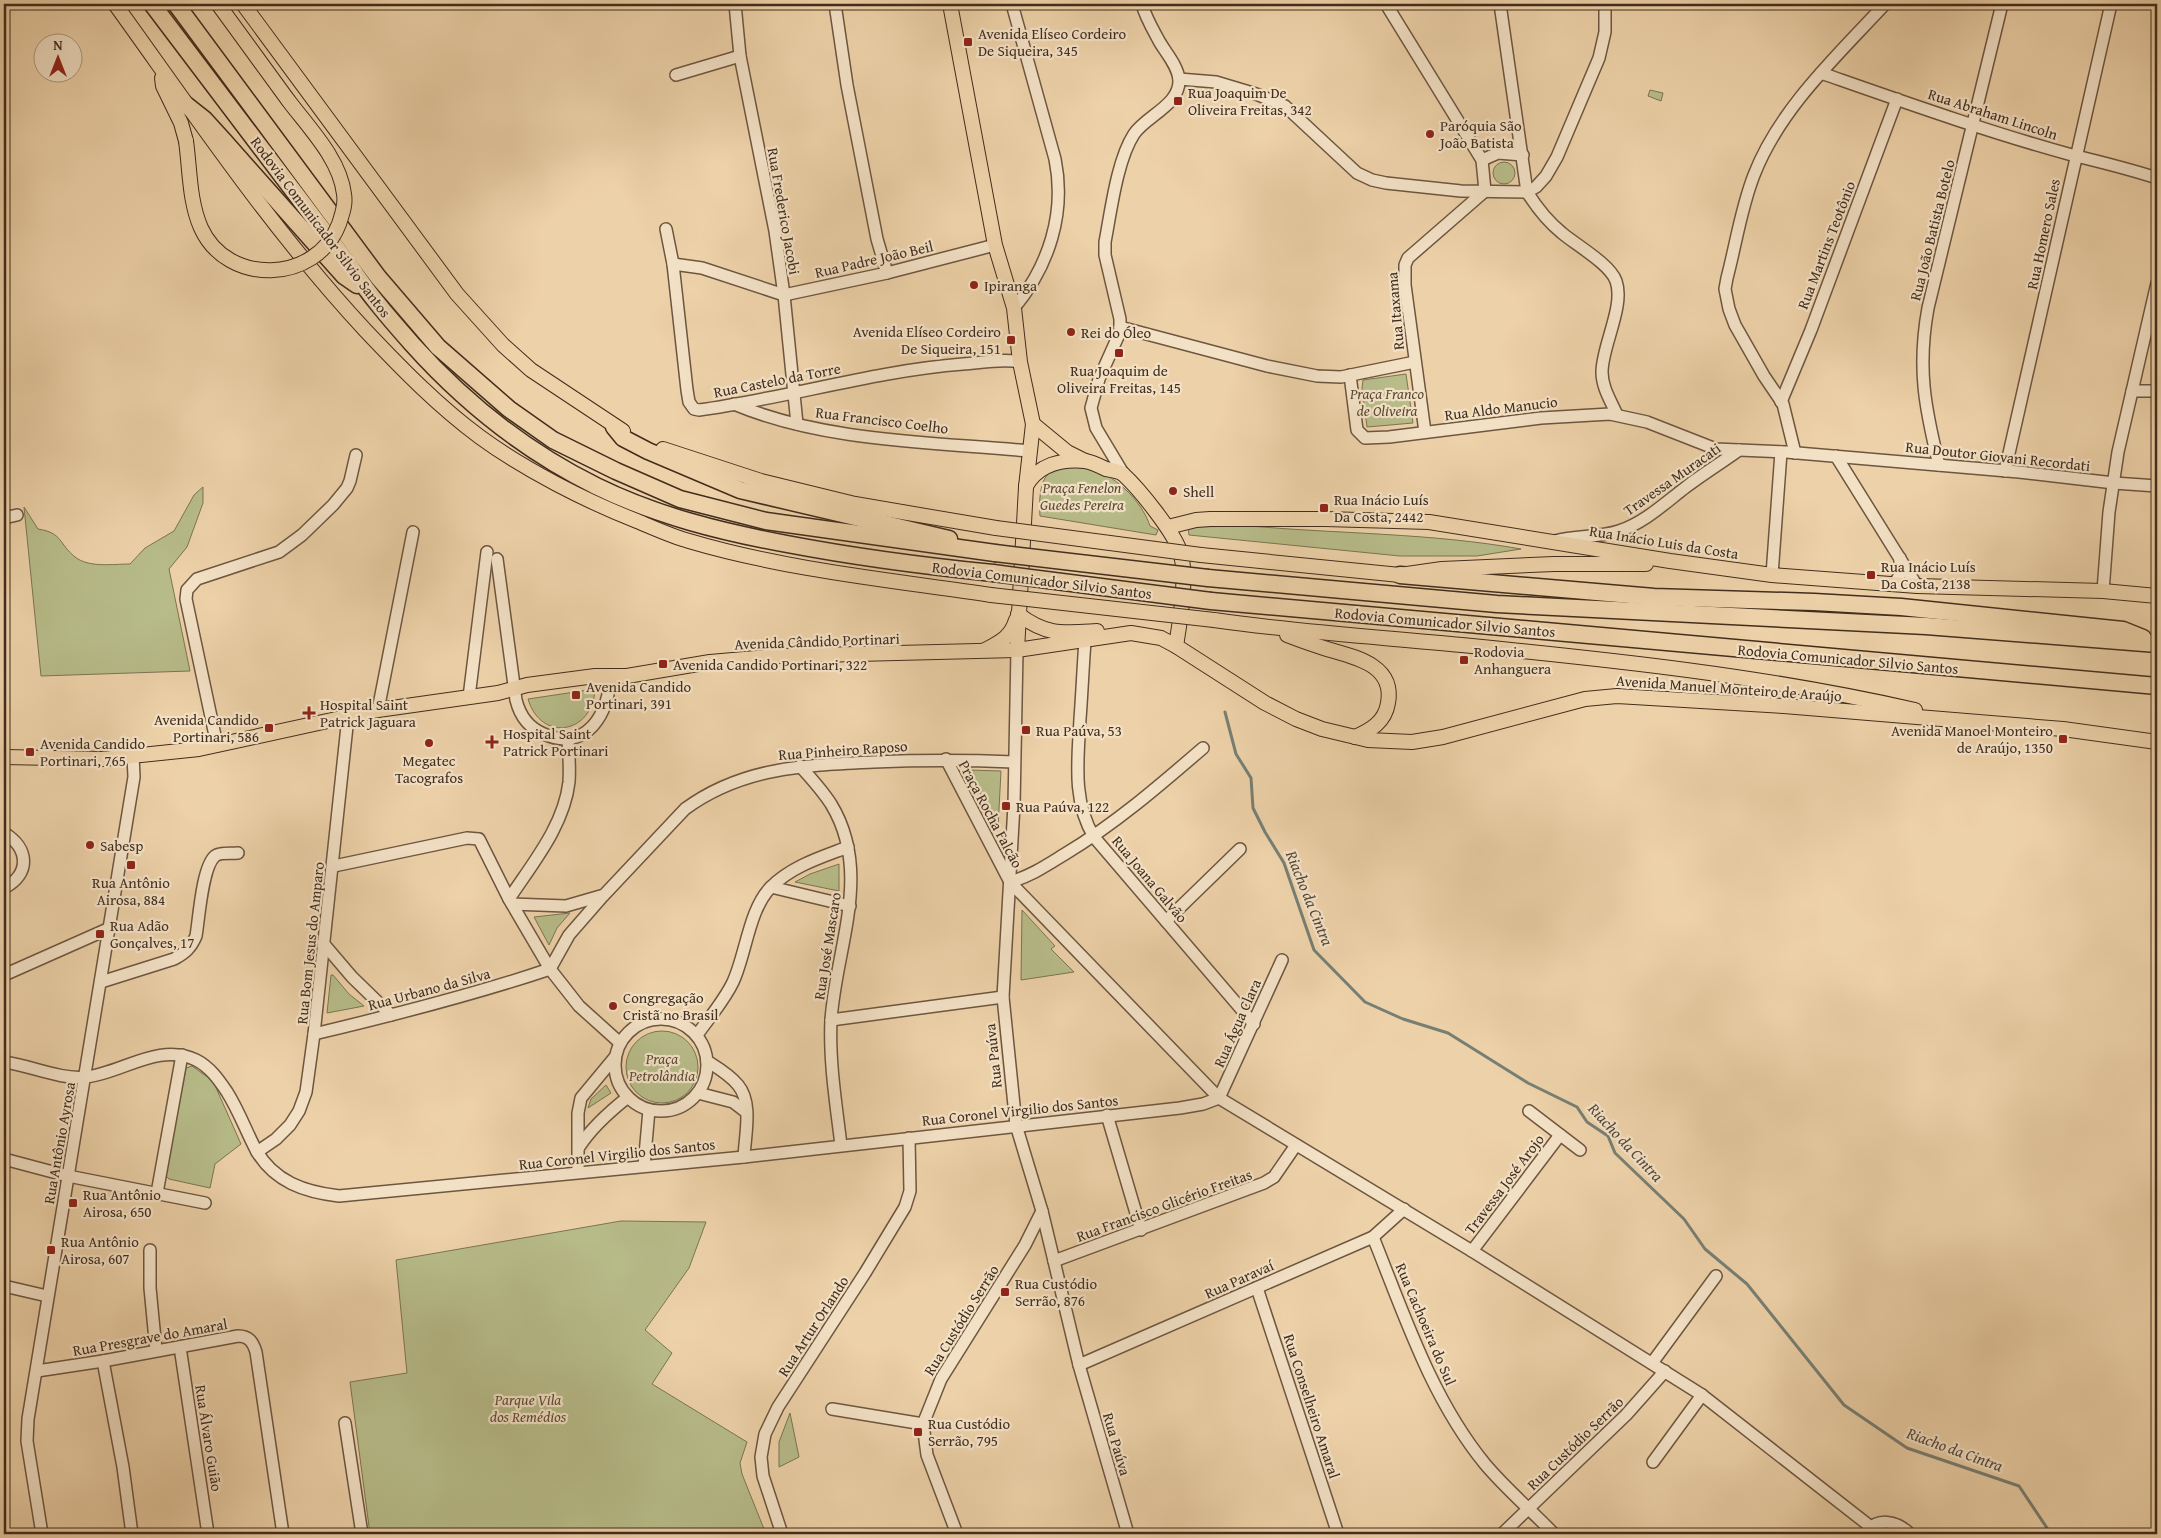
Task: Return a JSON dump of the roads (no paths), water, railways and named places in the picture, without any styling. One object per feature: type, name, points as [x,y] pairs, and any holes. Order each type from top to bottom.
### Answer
[{"type":"highway","name":"Rodovia Comunicador Silvio Santos","points":[[152,4],[351,267],[367,293],[434,368],[484,413],[540,455],[597,486],[688,522],[746,536],[899,563],[1211,601],[2157,687]]},
{"type":"highway","name":"Rodovia Comunicador Silvio Santos","points":[[176,4],[352,242],[411,317],[438,347],[508,409],[553,440],[616,471],[680,499],[766,521],[992,553],[1208,578],[1497,604],[1917,625],[2157,644]]},
{"type":"highway","points":[[185,104],[200,115],[344,276],[367,293]]},
{"type":"highway","points":[[614,427],[622,438],[648,451],[740,490],[940,536],[992,553]]},
{"type":"highway","points":[[1400,575],[1654,597],[1901,607],[2123,630],[2157,644]]},
{"type":"main road","points":[[115,4],[185,104],[295,250],[339,302],[396,363],[442,406],[482,438],[541,474],[602,507],[687,541],[759,559],[991,595],[1214,620],[1272,629],[1461,645],[1649,664],[1868,700],[1967,721]]},
{"type":"main road","points":[[160,67],[162,86],[181,123],[186,141],[193,202],[201,227],[210,242],[220,253],[238,265],[250,269],[274,272],[293,268],[320,252],[335,234],[343,212],[345,195],[341,178],[327,151],[218,4]]},
{"type":"main road","points":[[243,4],[457,294],[503,345],[531,370],[614,427],[674,454],[761,481],[855,504],[996,528],[1201,555],[1400,575],[1451,568],[1670,562]]},
{"type":"main road","points":[[950,4],[995,245],[1014,308],[1019,356],[1033,424],[1026,487],[1018,614],[1018,650]]},
{"type":"main road","points":[[1033,424],[1067,452],[1123,474],[1168,527],[1180,552],[1182,566],[1182,603],[1176,646]]},
{"type":"main road","points":[[1026,487],[1032,477],[1040,470],[1057,462],[1086,461]]},
{"type":"main road","name":"Rua Inácio Luis da Costa","points":[[1168,527],[1196,520],[1210,519],[1419,521],[1555,541],[1670,562],[1772,575],[1917,586],[2103,591],[2157,596]]},
{"type":"main road","name":"Avenida Cândido Portinari","points":[[981,652],[1004,640],[1011,633],[1018,614],[1031,624],[1048,631],[1060,633],[1107,632],[1147,635],[1176,646]]},
{"type":"main road","points":[[1272,629],[1310,644],[1365,660],[1381,672],[1388,689],[1386,710],[1374,728],[1355,737]]},
{"type":"main road","name":"Avenida Cândido Portinari","points":[[4,757],[103,759],[171,753],[217,745],[378,710],[627,676],[710,662],[777,656],[1018,650],[1121,634]]},
{"type":"main road","name":"Avenida Manuel Monteiro de Araújo","points":[[1176,646],[1265,703],[1296,718],[1322,729],[1382,741],[1420,741],[1442,737],[1606,696],[1689,699],[2063,728],[2157,742]]},
{"type":"street","name":"Rua Frederico Jacobi","points":[[735,4],[740,56],[774,230],[784,295],[797,424]]},
{"type":"street","points":[[835,4],[849,98],[877,239],[886,272]]},
{"type":"street","points":[[1012,4],[1044,115],[1060,187],[1058,213],[1051,244],[1033,284],[1014,308]]},
{"type":"street","points":[[1123,474],[1096,428],[1091,408],[1092,397],[1116,344],[1120,327],[1118,306],[1105,255],[1105,242],[1125,152],[1134,134],[1172,99],[1178,88],[1179,79],[1176,69],[1158,40],[1142,4]]},
{"type":"street","points":[[1386,4],[1482,160],[1485,191]]},
{"type":"street","points":[[1500,4],[1527,192],[1541,214],[1607,269],[1616,280],[1618,290],[1614,318],[1602,371],[1605,390],[1617,415]]},
{"type":"street","points":[[1179,79],[1216,82],[1256,94],[1285,106],[1357,173],[1366,178],[1407,186],[1527,192],[1536,187],[1546,176],[1557,157],[1599,58],[1605,32],[1605,4]]},
{"type":"street","points":[[1795,453],[1781,402],[1735,325],[1725,290],[1744,205],[1754,174],[1787,116],[1802,94],[1885,4]]},
{"type":"street","name":"Rua João Batista Botelo","points":[[1939,465],[1930,427],[1923,381],[1923,338],[1928,308],[2002,4]]},
{"type":"street","name":"Rua Homero Sales","points":[[2005,470],[2111,4]]},
{"type":"street","points":[[676,75],[740,56]]},
{"type":"street","name":"Rua Abraham Lincoln","points":[[1821,73],[2076,156],[2127,168],[2157,178]]},
{"type":"street","name":"Rua Martins Teotônio","points":[[1781,402],[1809,334],[1897,99]]},
{"type":"street","points":[[1482,160],[1498,153],[1510,152],[1523,155]]},
{"type":"street","name":"Rua Itaxama","points":[[1425,432],[1405,285],[1404,272],[1406,262],[1429,239],[1485,191]]},
{"type":"street","points":[[666,229],[673,264],[702,268],[784,295]]},
{"type":"street","name":"Rua Padre João Beil","points":[[784,295],[995,245]]},
{"type":"street","name":"Rua Castelo da Torre","points":[[673,264],[687,390],[692,408],[699,410],[918,368],[987,362],[1019,356]]},
{"type":"street","points":[[2103,591],[2108,512],[2118,452],[2157,286]]},
{"type":"street","points":[[1120,327],[1297,372],[1328,377],[1350,375],[1415,362]]},
{"type":"street","name":"Rua Aldo Manucio","points":[[1350,375],[1357,430],[1361,435],[1370,438],[1549,417],[1604,414],[1646,422],[1710,448],[1739,450]]},
{"type":"street","points":[[2132,391],[2157,392]]},
{"type":"street","name":"Rua Francisco Coelho","points":[[734,404],[764,416],[797,424],[882,437],[1029,451]]},
{"type":"street","name":"Rua Doutor Giovani Recordati","points":[[1739,450],[2005,470],[2068,476],[2114,484],[2157,486]]},
{"type":"street","name":"Travessa Muracati","points":[[1555,541],[1572,537],[1598,537],[1621,531],[1648,516],[1739,450]]},
{"type":"street","points":[[1772,575],[1781,452]]},
{"type":"street","points":[[217,745],[186,599],[187,590],[197,579],[279,552],[302,535],[333,506],[347,488],[356,455]]},
{"type":"street","points":[[1836,456],[1917,586]]},
{"type":"street","points":[[4,518],[17,515]]},
{"type":"street","name":"Travessa Muracati","points":[[1612,552],[1621,531]]},
{"type":"street","points":[[378,710],[413,532]]},
{"type":"street","points":[[469,697],[492,555],[518,710],[534,730],[555,738],[568,740],[589,730],[598,721],[606,704],[610,678]]},
{"type":"street","points":[[1894,584],[1900,575],[1900,558]]},
{"type":"street","name":"Rua Joana Galvão","points":[[1084,641],[1078,784],[1087,825],[1094,836],[1254,1024]]},
{"type":"street","name":"Rua Paúva","points":[[1018,650],[1010,882],[1003,997],[1016,1125],[1042,1211],[1079,1365],[1128,1534]]},
{"type":"street","name":"Rua Bom Jesus do Amparo","points":[[257,1152],[276,1139],[290,1125],[299,1112],[306,1092],[334,866],[348,717]]},
{"type":"street","points":[[510,902],[541,852],[560,814],[569,781],[568,740]]},
{"type":"street","points":[[1203,748],[1152,792],[1094,836],[1028,877],[1010,882],[1219,1098],[1472,1250],[1702,1395],[1868,1531],[1884,1522],[1900,1525],[1910,1534]]},
{"type":"street","name":"Rua Antônio Ayrosa","points":[[42,1534],[28,1441],[28,1419],[37,1371],[47,1296],[86,1077],[134,777],[133,756]]},
{"type":"street","name":"Rua Pinheiro Raposo","points":[[550,969],[569,935],[685,809],[700,798],[740,780],[778,769],[800,766],[946,759],[1014,762]]},
{"type":"street","name":"Praça Rocha Falcão","points":[[946,759],[1010,882]]},
{"type":"street","name":"Rua José Mascaro","points":[[800,766],[831,804],[848,846],[852,882],[850,906],[831,1020],[831,1051],[841,1145]]},
{"type":"street","points":[[4,833],[21,846],[23,856],[23,866],[18,875],[4,888]]},
{"type":"street","points":[[334,866],[475,838],[481,843],[510,902],[550,969],[579,1006],[620,1043]]},
{"type":"street","points":[[697,1035],[721,1003],[733,981],[757,910],[771,887],[791,871],[848,846]]},
{"type":"street","points":[[1166,921],[1240,849]]},
{"type":"street","points":[[101,982],[174,959],[185,953],[192,945],[196,936],[206,875],[210,862],[219,854],[238,853]]},
{"type":"street","points":[[771,887],[850,906]]},
{"type":"street","points":[[510,902],[566,906],[604,895]]},
{"type":"street","points":[[4,975],[110,928]]},
{"type":"street","points":[[323,943],[352,976],[391,1015]]},
{"type":"street","name":"Rua Água Clara","points":[[1219,1098],[1282,960]]},
{"type":"street","name":"Rua Urbano da Silva","points":[[314,1034],[391,1015],[550,969]]},
{"type":"street","points":[[831,1020],[1003,997]]},
{"type":"street","points":[[656,1019],[671,1020],[685,1026],[697,1035],[704,1047],[708,1061],[706,1078],[698,1093],[688,1103],[676,1109],[663,1112],[649,1110],[628,1097],[619,1085],[615,1071],[615,1057],[620,1043],[629,1031],[642,1023],[656,1019]]},
{"type":"street","points":[[4,1062],[68,1076],[86,1077],[150,1058],[182,1054],[157,1193]]},
{"type":"street","name":"Rua Coronel Virgilio dos Santos","points":[[182,1054],[197,1060],[208,1068],[221,1082],[232,1100],[257,1152],[273,1172],[292,1185],[312,1193],[339,1196],[744,1157],[1180,1108],[1203,1104],[1219,1098]]},
{"type":"street","points":[[578,1172],[578,1114],[581,1098],[615,1057]]},
{"type":"street","points":[[708,1061],[738,1086],[746,1102],[744,1157]]},
{"type":"street","points":[[698,1093],[733,1102],[746,1112]]},
{"type":"street","points":[[579,1147],[588,1134],[607,1114],[628,1097]]},
{"type":"street","points":[[644,1166],[649,1110]]},
{"type":"street","name":"Travessa José Arojo","points":[[1529,1111],[1580,1150]]},
{"type":"street","points":[[1107,1115],[1141,1230]]},
{"type":"street","name":"Travessa José Arojo","points":[[1472,1250],[1560,1135]]},
{"type":"street","name":"Rua Artur Orlando","points":[[780,1533],[764,1476],[761,1457],[765,1434],[778,1407],[865,1273],[905,1207],[910,1191],[909,1138]]},
{"type":"street","name":"Rua Francisco Glicério Freitas","points":[[1054,1261],[1264,1183],[1274,1178],[1296,1145]]},
{"type":"street","points":[[4,1159],[68,1176],[205,1203]]},
{"type":"street","name":"Rua Paravaí","points":[[1079,1365],[1373,1236],[1404,1209]]},
{"type":"street","name":"Rua Custódio Serrão","points":[[957,1534],[927,1455],[923,1424],[940,1379],[1025,1245],[1042,1211]]},
{"type":"street","name":"Rua Cachoeira do Sul","points":[[1373,1236],[1414,1342],[1435,1386],[1460,1428],[1485,1464],[1554,1534]]},
{"type":"street","points":[[150,1250],[150,1288],[156,1350]]},
{"type":"street","points":[[1652,1363],[1716,1276]]},
{"type":"street","points":[[4,1286],[47,1296]]},
{"type":"street","name":"Rua Conselheiro Amaral","points":[[1257,1288],[1338,1534]]},
{"type":"street","name":"Rua Presgrave do Amaral","points":[[37,1371],[104,1361],[238,1336],[246,1337],[254,1344],[283,1534]]},
{"type":"street","name":"Rua Álvaro Guião","points":[[180,1347],[208,1534]]},
{"type":"street","points":[[104,1361],[124,1467],[132,1534]]},
{"type":"street","name":"Rua Custódio Serrão","points":[[1502,1534],[1626,1415],[1665,1371]]},
{"type":"street","points":[[1653,1462],[1702,1395]]},
{"type":"street","points":[[832,1409],[923,1424]]},
{"type":"street","points":[[345,1423],[362,1534]]},
{"type":"waterway","name":"Riacho da Cintra","points":[[1225,712],[1236,754],[1251,778],[1253,808],[1284,863],[1314,950],[1365,1002],[1403,1019],[1448,1033],[1528,1083],[1577,1107],[1587,1122],[1608,1136],[1615,1153],[1684,1219],[1705,1249],[1747,1284],[1844,1405],[1907,1448],[2019,1486],[2051,1534]]},
{"type":"place","name":"Avenida Elíseo Cordeiro De Siqueira, 345","points":[[968,42]]},
{"type":"place","name":"Rua Joaquim De Oliveira Freitas, 342","points":[[1178,101]]},
{"type":"place","name":"Paróquia São João Batista","points":[[1430,134]]},
{"type":"place","name":"Ipiranga","points":[[974,285]]},
{"type":"place","name":"Rei do Óleo","points":[[1071,332]]},
{"type":"place","name":"Avenida Elíseo Cordeiro De Siqueira, 151","points":[[1011,340]]},
{"type":"place","name":"Rua Joaquim de Oliveira Freitas, 145","points":[[1119,353]]},
{"type":"place","name":"Shell","points":[[1173,491]]},
{"type":"place","name":"Rua Inácio Luís Da Costa, 2442","points":[[1324,508]]},
{"type":"place","name":"Rua Inácio Luís Da Costa, 2138","points":[[1871,575]]},
{"type":"place","name":"Rodovia Anhanguera","points":[[1464,660]]},
{"type":"place","name":"Avenida Candido Portinari, 322","points":[[663,664]]},
{"type":"place","name":"Avenida Candido Portinari, 391","points":[[576,695]]},
{"type":"place","name":"Hospital Saint Patrick Jaguara","points":[[309,713]]},
{"type":"place","name":"Avenida Candido Portinari, 586","points":[[269,728]]},
{"type":"place","name":"Rua Paúva, 53","points":[[1026,730]]},
{"type":"place","name":"Avenida Manoel Monteiro de Araújo, 1350","points":[[2063,739]]},
{"type":"place","name":"Hospital Saint Patrick Portinari","points":[[492,742]]},
{"type":"place","name":"Megatec Tacografos","points":[[429,743]]},
{"type":"place","name":"Avenida Candido Portinari, 765","points":[[30,752]]},
{"type":"place","name":"Rua Paúva, 122","points":[[1006,806]]},
{"type":"place","name":"Sabesp","points":[[90,845]]},
{"type":"place","name":"Rua Antônio Airosa, 884","points":[[131,865]]},
{"type":"place","name":"Rua Adão Gonçalves, 17","points":[[100,934]]},
{"type":"place","name":"Congregação Cristã no Brasil","points":[[613,1006]]},
{"type":"place","name":"Rua Antônio Airosa, 650","points":[[73,1203]]},
{"type":"place","name":"Rua Antônio Airosa, 607","points":[[51,1250]]},
{"type":"place","name":"Rua Custódio Serrão, 876","points":[[1005,1292]]},
{"type":"place","name":"Rua Custódio Serrão, 795","points":[[918,1432]]},
{"type":"park label","name":"Praça Franco de Oliveira","points":[[1387,402]]},
{"type":"park label","name":"Praça Fenelon Guedes Pereira","points":[[1082,496]]},
{"type":"park label","name":"Praça Petrolândia","points":[[662,1066]]},
{"type":"park label","name":"Parque Vila dos Remédios","points":[[528,1408]]}]
